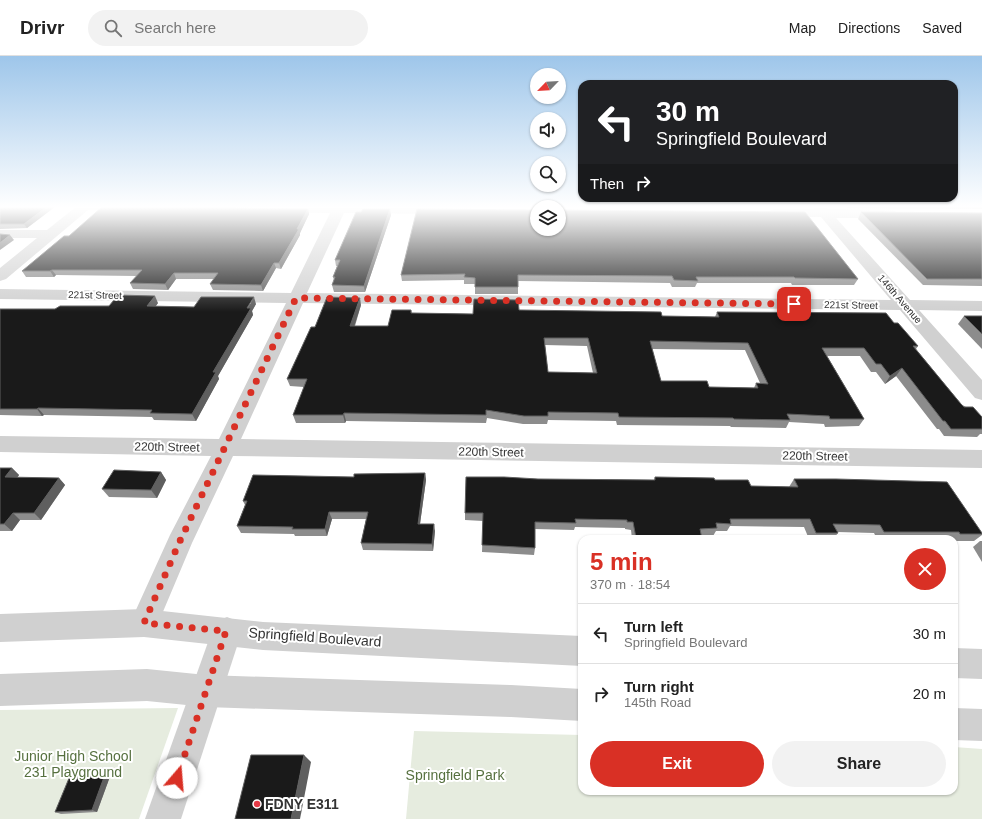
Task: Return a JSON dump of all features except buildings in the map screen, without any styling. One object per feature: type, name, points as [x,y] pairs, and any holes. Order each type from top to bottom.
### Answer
[{"type":"street","points":[[0,276],[42,242]]},
{"type":"street","points":[[144,623],[179,543],[226,448],[323,242]]},
{"type":"street","name":"146th Avenue","points":[[850,242],[982,392]]},
{"type":"street","name":"221st Street","points":[[0,294],[982,306]]},
{"type":"street","name":"220th Street","points":[[0,444],[982,459]]},
{"type":"street","name":"Springfield Boulevard","points":[[0,628],[144,623],[263,636],[578,651]]},
{"type":"street","points":[[163,819],[226,631]]},
{"type":"street","points":[[958,663],[982,664]]},
{"type":"street","points":[[0,690],[147,685],[206,691],[511,701],[578,705]]},
{"type":"street","points":[[958,724],[982,725]]},
{"type":"green space","name":"Junior High School 231 Playground","points":[[178,708],[139,819],[0,819],[0,710]]},
{"type":"green space","name":"Springfield Park","points":[[414,731],[578,735],[578,795],[958,795],[958,747],[982,749],[982,819],[406,819]]},
{"type":"place","name":"FDNY E311","points":[[257,804]]},
{"type":"route","points":[[177,778],[226,631],[144,623],[179,543],[226,448],[296,298],[794,304]]}]
